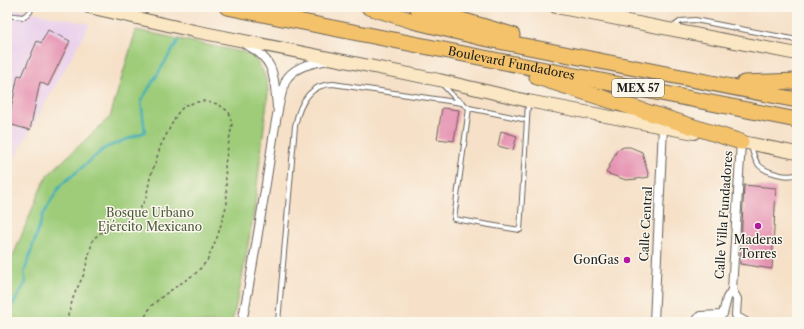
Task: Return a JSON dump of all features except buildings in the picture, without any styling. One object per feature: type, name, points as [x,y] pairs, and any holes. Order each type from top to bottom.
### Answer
[{"type":"highway","name":"Boulevard Fundadores","points":[[228,7],[797,120]]},
{"type":"highway","name":"Boulevard Fundadores","points":[[369,7],[413,21],[484,38],[797,100]]},
{"type":"highway","points":[[417,7],[611,64]]},
{"type":"highway","points":[[480,57],[514,70],[745,143]]},
{"type":"highway","points":[[715,84],[797,81]]},
{"type":"main road","points":[[89,7],[194,32],[439,80],[528,101],[797,153]]},
{"type":"main road","points":[[556,7],[597,11],[670,29],[797,54]]},
{"type":"street","points":[[232,39],[256,50],[263,56],[272,68],[278,112]]},
{"type":"street","points":[[242,322],[278,112],[286,78],[293,71],[301,67],[332,59]]},
{"type":"street","name":"Calle Central","points":[[654,322],[663,127]]},
{"type":"street","name":"Calle Villa Fundadores","points":[[695,322],[697,318],[704,315],[720,316],[724,312],[727,298],[732,290],[745,143]]},
{"type":"street","name":"Calle Villa Fundadores","points":[[732,290],[737,299],[741,319]]},
{"type":"lane","points":[[7,15],[23,17],[30,12],[32,7]]},
{"type":"lane","points":[[670,29],[681,22],[695,20],[797,40]]},
{"type":"lane","points":[[439,80],[455,98],[469,108],[527,120]]},
{"type":"lane","points":[[278,322],[294,126],[298,110],[303,101],[316,88],[327,84],[333,84],[462,103]]},
{"type":"lane","points":[[469,108],[454,219],[520,230],[528,101]]},
{"type":"lane","points":[[745,143],[757,162],[764,169],[787,177],[793,177],[797,174]]},
{"type":"path","points":[[66,322],[74,295],[84,274],[93,239],[103,231],[127,220],[139,210],[146,198],[150,178],[161,144],[177,114],[185,106],[202,101],[218,104],[229,112],[232,124],[225,164],[227,204],[218,235],[207,261],[196,273],[151,306],[142,322]]},
{"type":"shaded area","points":[[7,7],[90,24],[7,171]]},
{"type":"green space","name":"Bosque Urbano Ejército Mexicano","points":[[136,30],[251,54],[261,67],[265,76],[268,93],[254,211],[241,283],[232,322],[7,322],[7,271],[40,190],[48,175],[110,117]]},
{"type":"waterway","points":[[7,315],[26,282],[24,273],[43,215],[60,186],[105,148],[145,132],[141,101],[178,41]]},
{"type":"place","name":"Maderas Torres","points":[[758,226]]},
{"type":"place","name":"GonGas","points":[[627,260]]}]
